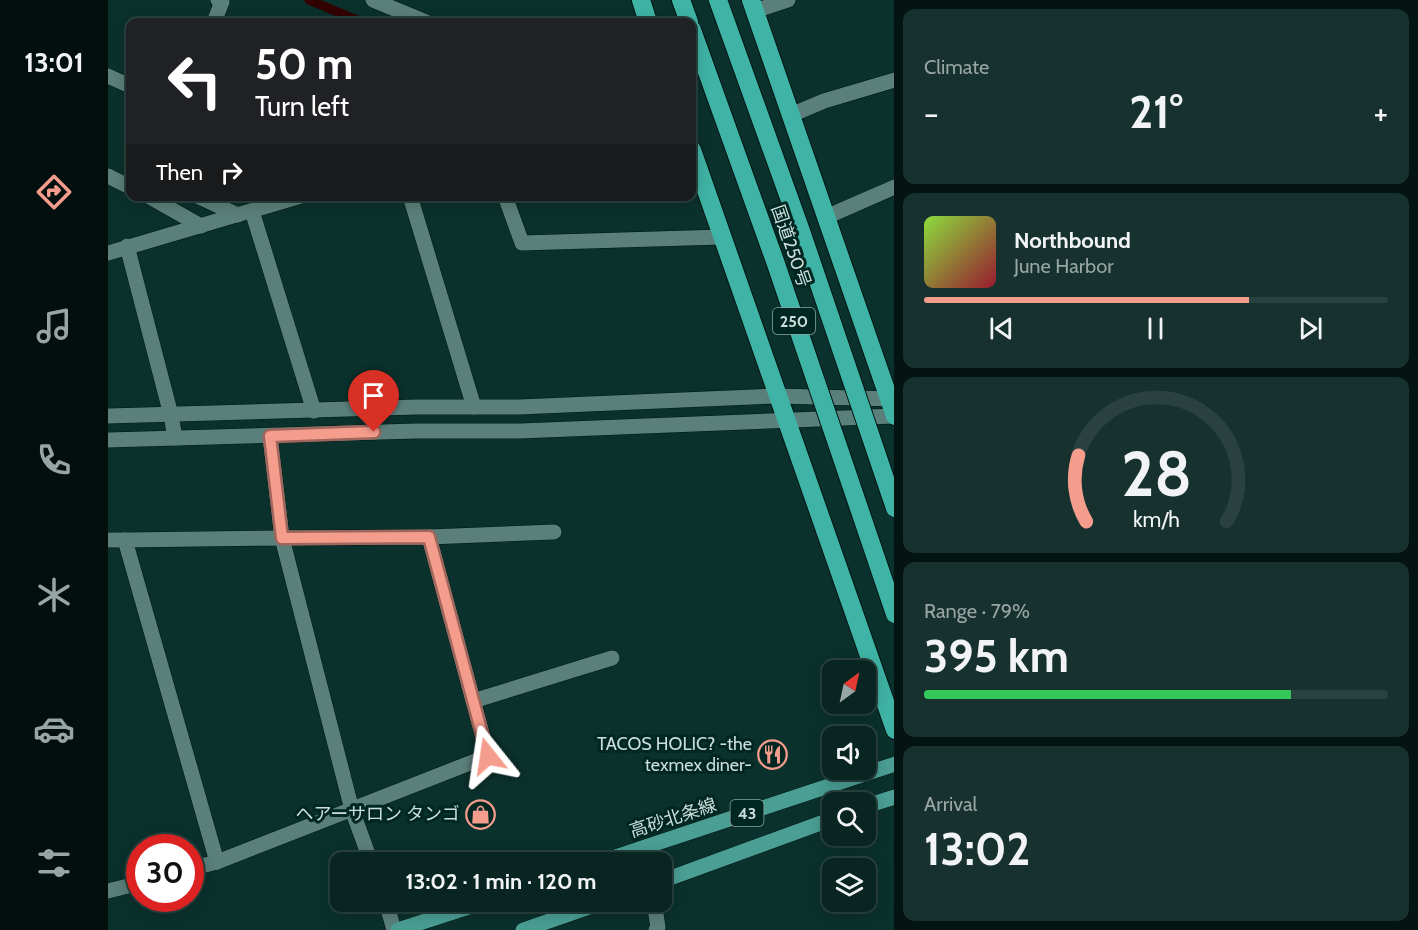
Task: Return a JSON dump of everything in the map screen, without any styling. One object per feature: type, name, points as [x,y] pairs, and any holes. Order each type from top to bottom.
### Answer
[{"type":"highway","points":[[641,0],[647,18]]},
{"type":"highway","points":[[681,0],[688,18]]},
{"type":"highway","name":"国道250号","points":[[718,0],[801,231],[894,508]]},
{"type":"highway","points":[[753,5],[825,218],[893,408]]},
{"type":"highway","name":"国道250号","points":[[696,41],[776,264],[843,470],[894,614]]},
{"type":"highway","name":"250","points":[[696,162],[894,730]]},
{"type":"main road","name":"高砂北条線","points":[[630,852],[894,764]]},
{"type":"main road","points":[[876,803],[894,797]]},
{"type":"main road","name":"43","points":[[672,877],[822,823]]},
{"type":"main road","points":[[396,930],[453,912]]},
{"type":"main road","points":[[523,930],[575,912]]},
{"type":"street","points":[[216,18],[222,2],[218,0]]},
{"type":"street","points":[[373,0],[416,18]]},
{"type":"street","points":[[753,5],[788,0]]},
{"type":"street","points":[[108,76],[126,84]]},
{"type":"street","points":[[791,115],[824,101],[894,80]]},
{"type":"street","points":[[108,176],[126,185]]},
{"type":"street","points":[[825,218],[894,187]]},
{"type":"street","points":[[157,201],[201,226]]},
{"type":"street","points":[[211,201],[245,213]]},
{"type":"street","points":[[108,253],[285,201]]},
{"type":"street","points":[[412,201],[474,407]]},
{"type":"street","points":[[507,201],[522,243],[721,237]]},
{"type":"street","points":[[245,213],[314,411]]},
{"type":"street","points":[[127,246],[175,438]]},
{"type":"street","points":[[108,416],[474,407],[776,396],[893,408]]},
{"type":"street","points":[[108,440],[520,430],[784,419],[893,408]]},
{"type":"street","points":[[270,436],[282,538],[352,810],[367,852]]},
{"type":"street","points":[[108,540],[429,537],[554,532]]},
{"type":"street","points":[[204,865],[488,756],[429,537]]},
{"type":"street","points":[[125,540],[217,862]]},
{"type":"street","points":[[473,701],[612,658]]},
{"type":"street","points":[[108,891],[126,886]]},
{"type":"street","points":[[390,912],[396,930]]},
{"type":"street","points":[[656,912],[658,927],[656,930]]},
{"type":"waterway","points":[[309,0],[352,18]]},
{"type":"place","name":"TACOS HOLIC? -the texmex diner-","points":[[773,754]]},
{"type":"place","name":"ヘアーサロン タンゴ","points":[[481,814]]},
{"type":"route","points":[[374,432],[270,436],[282,538],[429,537],[488,756]]}]
